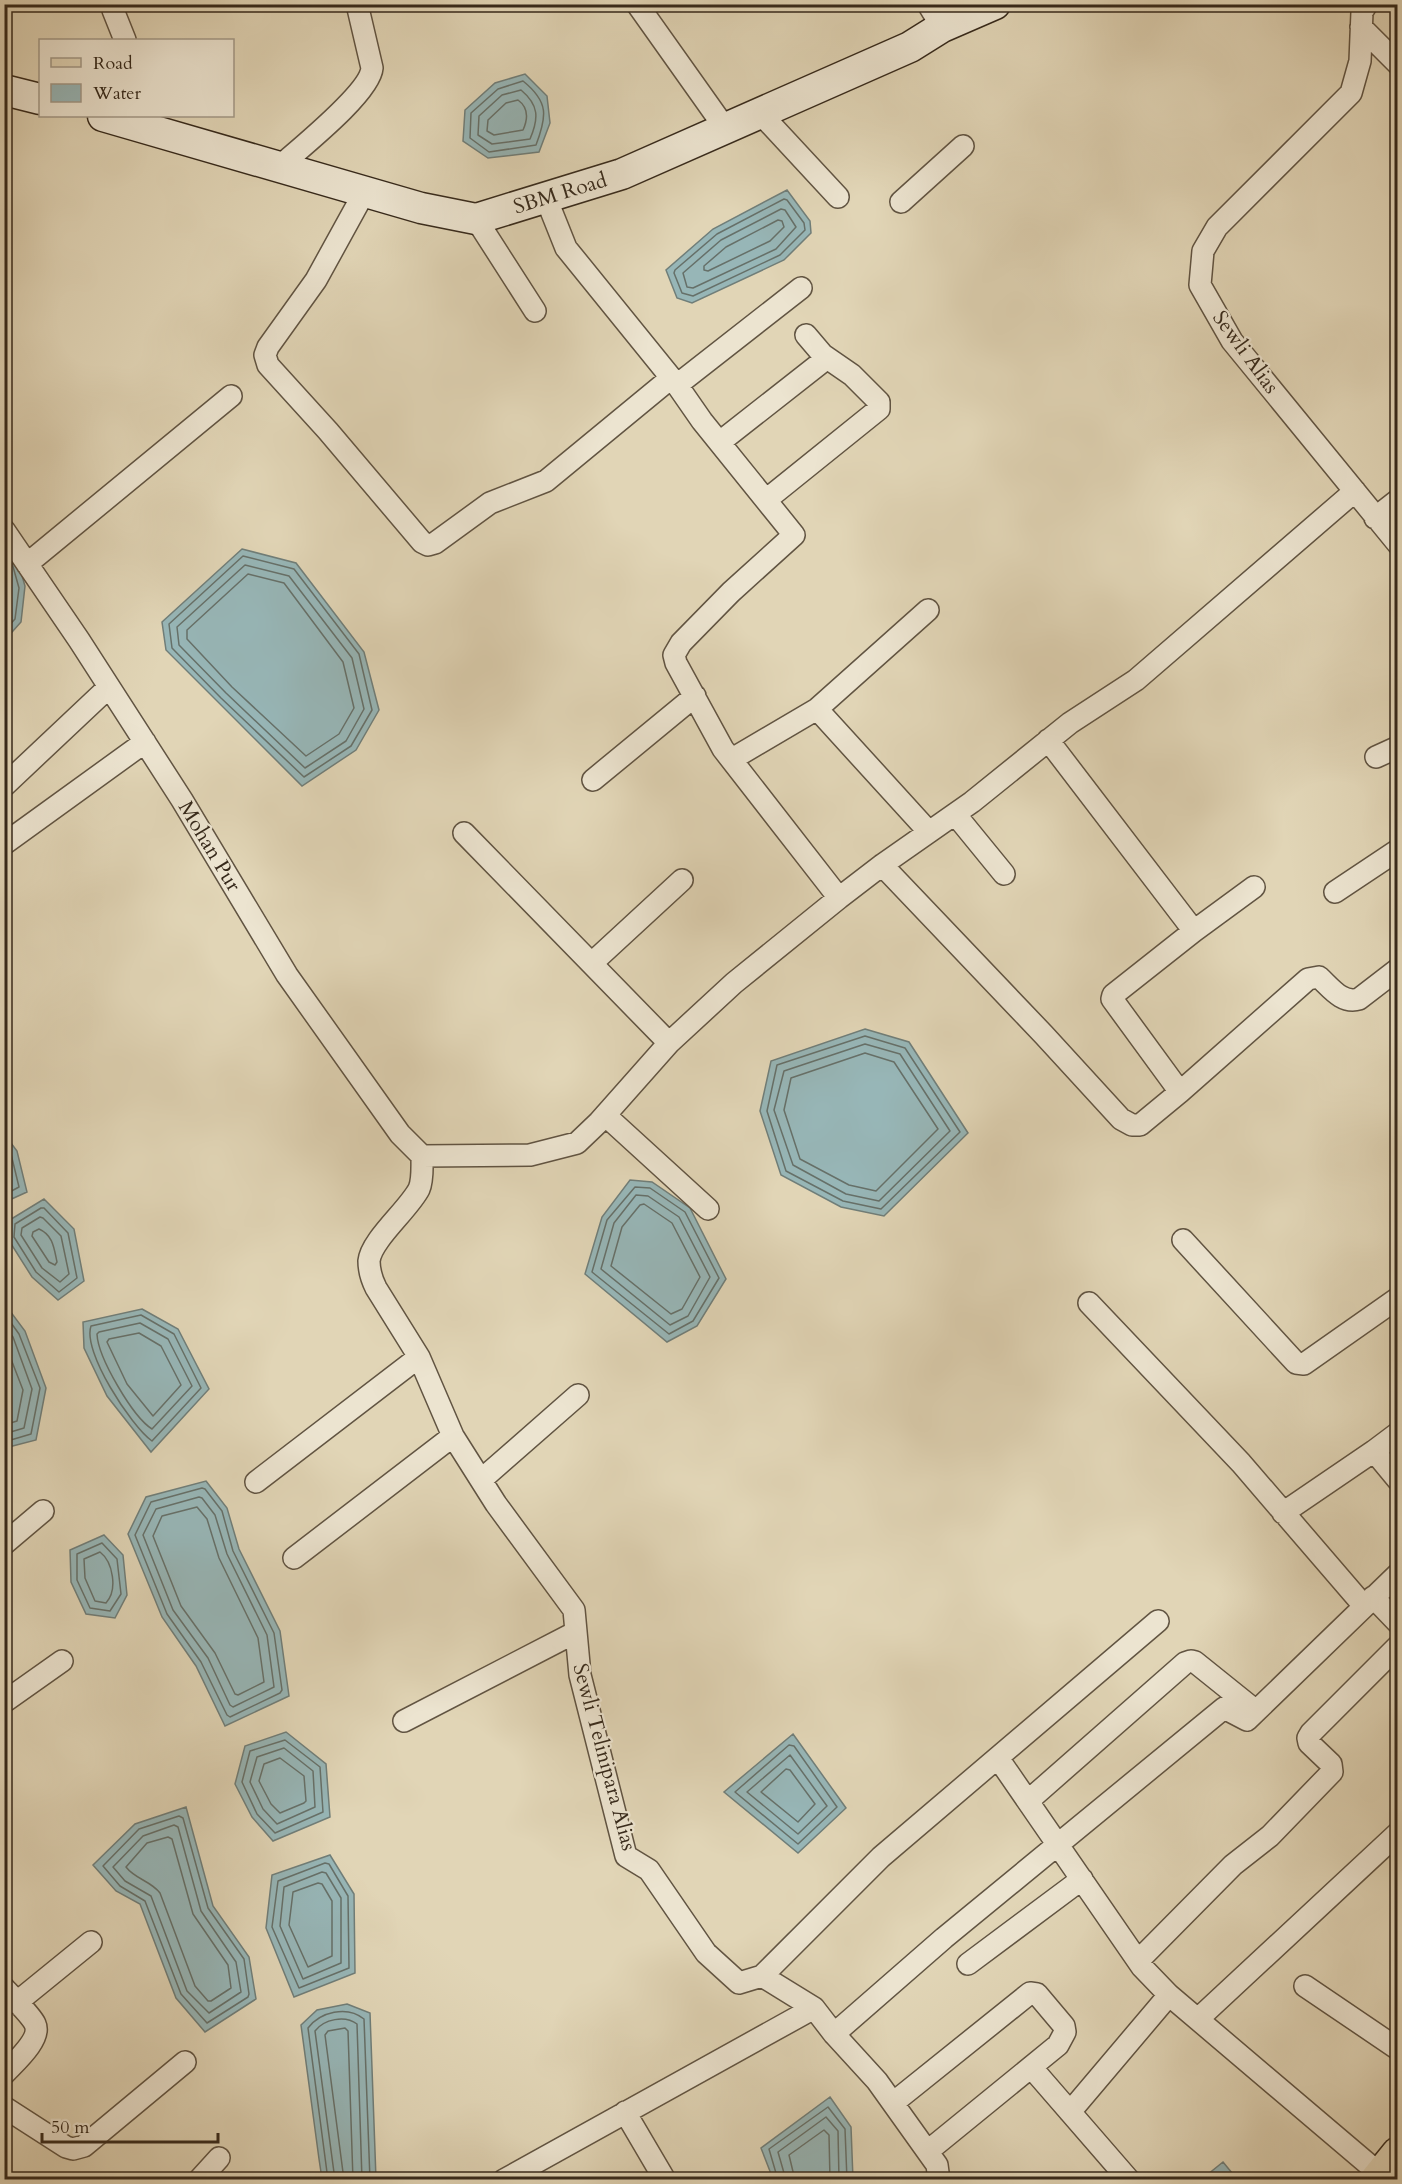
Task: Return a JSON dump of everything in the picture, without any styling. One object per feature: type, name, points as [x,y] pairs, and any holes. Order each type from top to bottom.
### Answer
[{"type":"street","points":[[279,167],[351,102],[370,75],[372,68],[357,4]]},
{"type":"street","points":[[637,4],[725,128]]},
{"type":"street","name":"SBM Road","points":[[110,117],[160,124],[279,167],[421,208],[476,219],[622,174],[910,47],[935,16],[995,4]]},
{"type":"street","name":"Sewli Alias","points":[[1367,4],[1362,12],[1360,61],[1351,93],[1216,227],[1203,251],[1200,285],[1232,341],[1355,491],[1374,518],[1398,544]]},
{"type":"street","points":[[112,10],[125,39]]},
{"type":"street","points":[[1361,27],[1398,64]]},
{"type":"street","points":[[4,90],[39,99]]},
{"type":"street","points":[[760,113],[838,197]]},
{"type":"street","points":[[900,202],[963,146]]},
{"type":"street","points":[[365,191],[316,280],[268,347],[265,355],[268,365],[328,431],[422,542],[428,545],[435,543],[490,503],[546,481],[801,288]]},
{"type":"street","points":[[546,198],[566,248],[794,535],[731,592],[681,643],[674,655],[676,663],[723,749],[839,898]]},
{"type":"street","points":[[476,219],[535,311]]},
{"type":"street","points":[[766,500],[879,409],[879,402],[852,375],[827,358],[806,335]]},
{"type":"street","points":[[720,442],[827,358]]},
{"type":"street","points":[[27,564],[231,396]]},
{"type":"street","points":[[422,1156],[530,1155],[577,1143],[669,1043],[734,983],[839,898],[955,814],[1070,723],[1136,680],[1355,491]]},
{"type":"street","points":[[1374,518],[1398,500]]},
{"type":"street","name":"Mohan Pur","points":[[4,530],[182,800],[287,975],[400,1134],[422,1156]]},
{"type":"street","points":[[732,759],[817,709],[928,610]]},
{"type":"street","points":[[5,785],[109,687]]},
{"type":"street","points":[[593,780],[695,696]]},
{"type":"street","points":[[817,709],[929,832]]},
{"type":"street","points":[[1048,740],[1194,931]]},
{"type":"street","points":[[4,844],[145,742]]},
{"type":"street","points":[[1376,757],[1398,747]]},
{"type":"street","points":[[955,814],[1004,874]]},
{"type":"street","points":[[464,833],[669,1043]]},
{"type":"street","points":[[1335,892],[1398,850]]},
{"type":"street","points":[[882,865],[1121,1119],[1132,1125],[1140,1125],[1180,1092],[1308,979],[1319,977],[1341,997],[1352,1001],[1359,999],[1398,969]]},
{"type":"street","points":[[592,963],[681,880]]},
{"type":"street","points":[[1180,1092],[1112,999],[1115,992],[1254,887]]},
{"type":"street","points":[[605,1115],[708,1209]]},
{"type":"street","name":"Sewli Telinipara Alias","points":[[422,1156],[421,1186],[374,1248],[369,1260],[376,1288],[419,1357],[453,1436],[496,1504],[574,1610],[580,1675],[626,1856],[649,1870],[706,1953],[739,1983],[762,1976]]},
{"type":"street","points":[[1183,1240],[1296,1363],[1304,1364],[1398,1298]]},
{"type":"street","points":[[1089,1303],[1241,1463],[1283,1513],[1368,1601],[1398,1623]]},
{"type":"street","points":[[256,1482],[419,1357]]},
{"type":"street","points":[[481,1480],[578,1395]]},
{"type":"street","points":[[1283,1513],[1398,1433]]},
{"type":"street","points":[[294,1558],[453,1436]]},
{"type":"street","points":[[1374,1451],[1398,1480]]},
{"type":"street","points":[[4,1544],[43,1511]]},
{"type":"street","points":[[834,2034],[944,1938],[1224,1708],[1246,1720],[1398,1574]]},
{"type":"street","points":[[939,2180],[937,2165],[928,2151],[877,2081],[834,2034],[814,2008],[762,1976],[881,1857],[1158,1621]]},
{"type":"street","points":[[404,1721],[576,1632]]},
{"type":"street","points":[[1138,1961],[1233,1865],[1270,1836],[1332,1772],[1331,1764],[1309,1743],[1308,1738],[1398,1646]]},
{"type":"street","points":[[4,1702],[62,1661]]},
{"type":"street","points":[[1028,1801],[1185,1663],[1196,1662],[1256,1711]]},
{"type":"street","points":[[998,1758],[1138,1961],[1169,1995],[1385,2169]]},
{"type":"street","points":[[1198,2019],[1398,1833]]},
{"type":"street","points":[[968,1964],[1082,1879]]},
{"type":"street","points":[[4,2074],[33,2042],[37,2031],[35,2023],[10,1995],[92,1942]]},
{"type":"street","points":[[1305,1986],[1398,2049]]},
{"type":"street","points":[[893,2103],[1030,1994],[1037,1994],[1064,2026],[1065,2032],[1058,2045],[928,2151]]},
{"type":"street","points":[[1070,2112],[1169,1995]]},
{"type":"street","points":[[504,2180],[814,2008]]},
{"type":"street","points":[[4,2107],[66,2147],[73,2149],[84,2146],[185,2062]]},
{"type":"street","points":[[1031,2067],[1129,2180]]},
{"type":"street","points":[[625,2112],[665,2180]]},
{"type":"street","points":[[199,2180],[219,2158]]},
{"type":"water","points":[[525,74],[547,96],[550,123],[539,152],[488,158],[463,141],[465,110],[495,83]]},
{"type":"water","points":[[787,190],[810,221],[811,233],[784,260],[692,303],[677,298],[666,270],[713,229]]},
{"type":"water","points":[[4,548],[16,555],[25,586],[21,622],[5,640]]},
{"type":"water","points":[[242,549],[296,563],[364,652],[379,710],[356,750],[302,786],[166,650],[162,622]]},
{"type":"water","points":[[865,1029],[909,1042],[968,1133],[884,1216],[841,1207],[781,1175],[760,1111],[771,1061]]},
{"type":"water","points":[[5,1135],[17,1151],[27,1192],[5,1202]]},
{"type":"water","points":[[630,1180],[652,1182],[690,1208],[726,1279],[697,1326],[667,1342],[585,1274],[602,1217]]},
{"type":"water","points":[[44,1199],[74,1229],[84,1281],[58,1300],[32,1277],[8,1239],[8,1221]]},
{"type":"water","points":[[4,1303],[25,1331],[46,1388],[36,1440],[5,1448]]},
{"type":"water","points":[[142,1309],[178,1329],[209,1389],[151,1452],[107,1396],[84,1348],[83,1322]]},
{"type":"water","points":[[206,1481],[227,1508],[239,1549],[280,1631],[289,1696],[225,1726],[196,1666],[162,1617],[128,1534],[146,1497]]},
{"type":"water","points":[[104,1535],[123,1555],[127,1595],[115,1618],[86,1614],[71,1582],[70,1550]]},
{"type":"water","points":[[286,1732],[326,1764],[330,1817],[273,1841],[252,1817],[235,1784],[245,1746]]},
{"type":"water","points":[[793,1734],[846,1808],[798,1853],[724,1792]]},
{"type":"water","points":[[186,1807],[213,1906],[249,1957],[256,1999],[205,2032],[176,1998],[140,1904],[116,1891],[93,1865],[135,1824]]},
{"type":"water","points":[[330,1855],[354,1894],[355,1973],[294,1997],[266,1928],[272,1875]]},
{"type":"water","points":[[347,2004],[370,2013],[376,2179],[322,2179],[301,2025],[317,2010]]},
{"type":"water","points":[[830,2097],[851,2127],[853,2179],[773,2179],[761,2148]]},
{"type":"water","points":[[1223,2162],[1237,2179],[1202,2179]]}]
